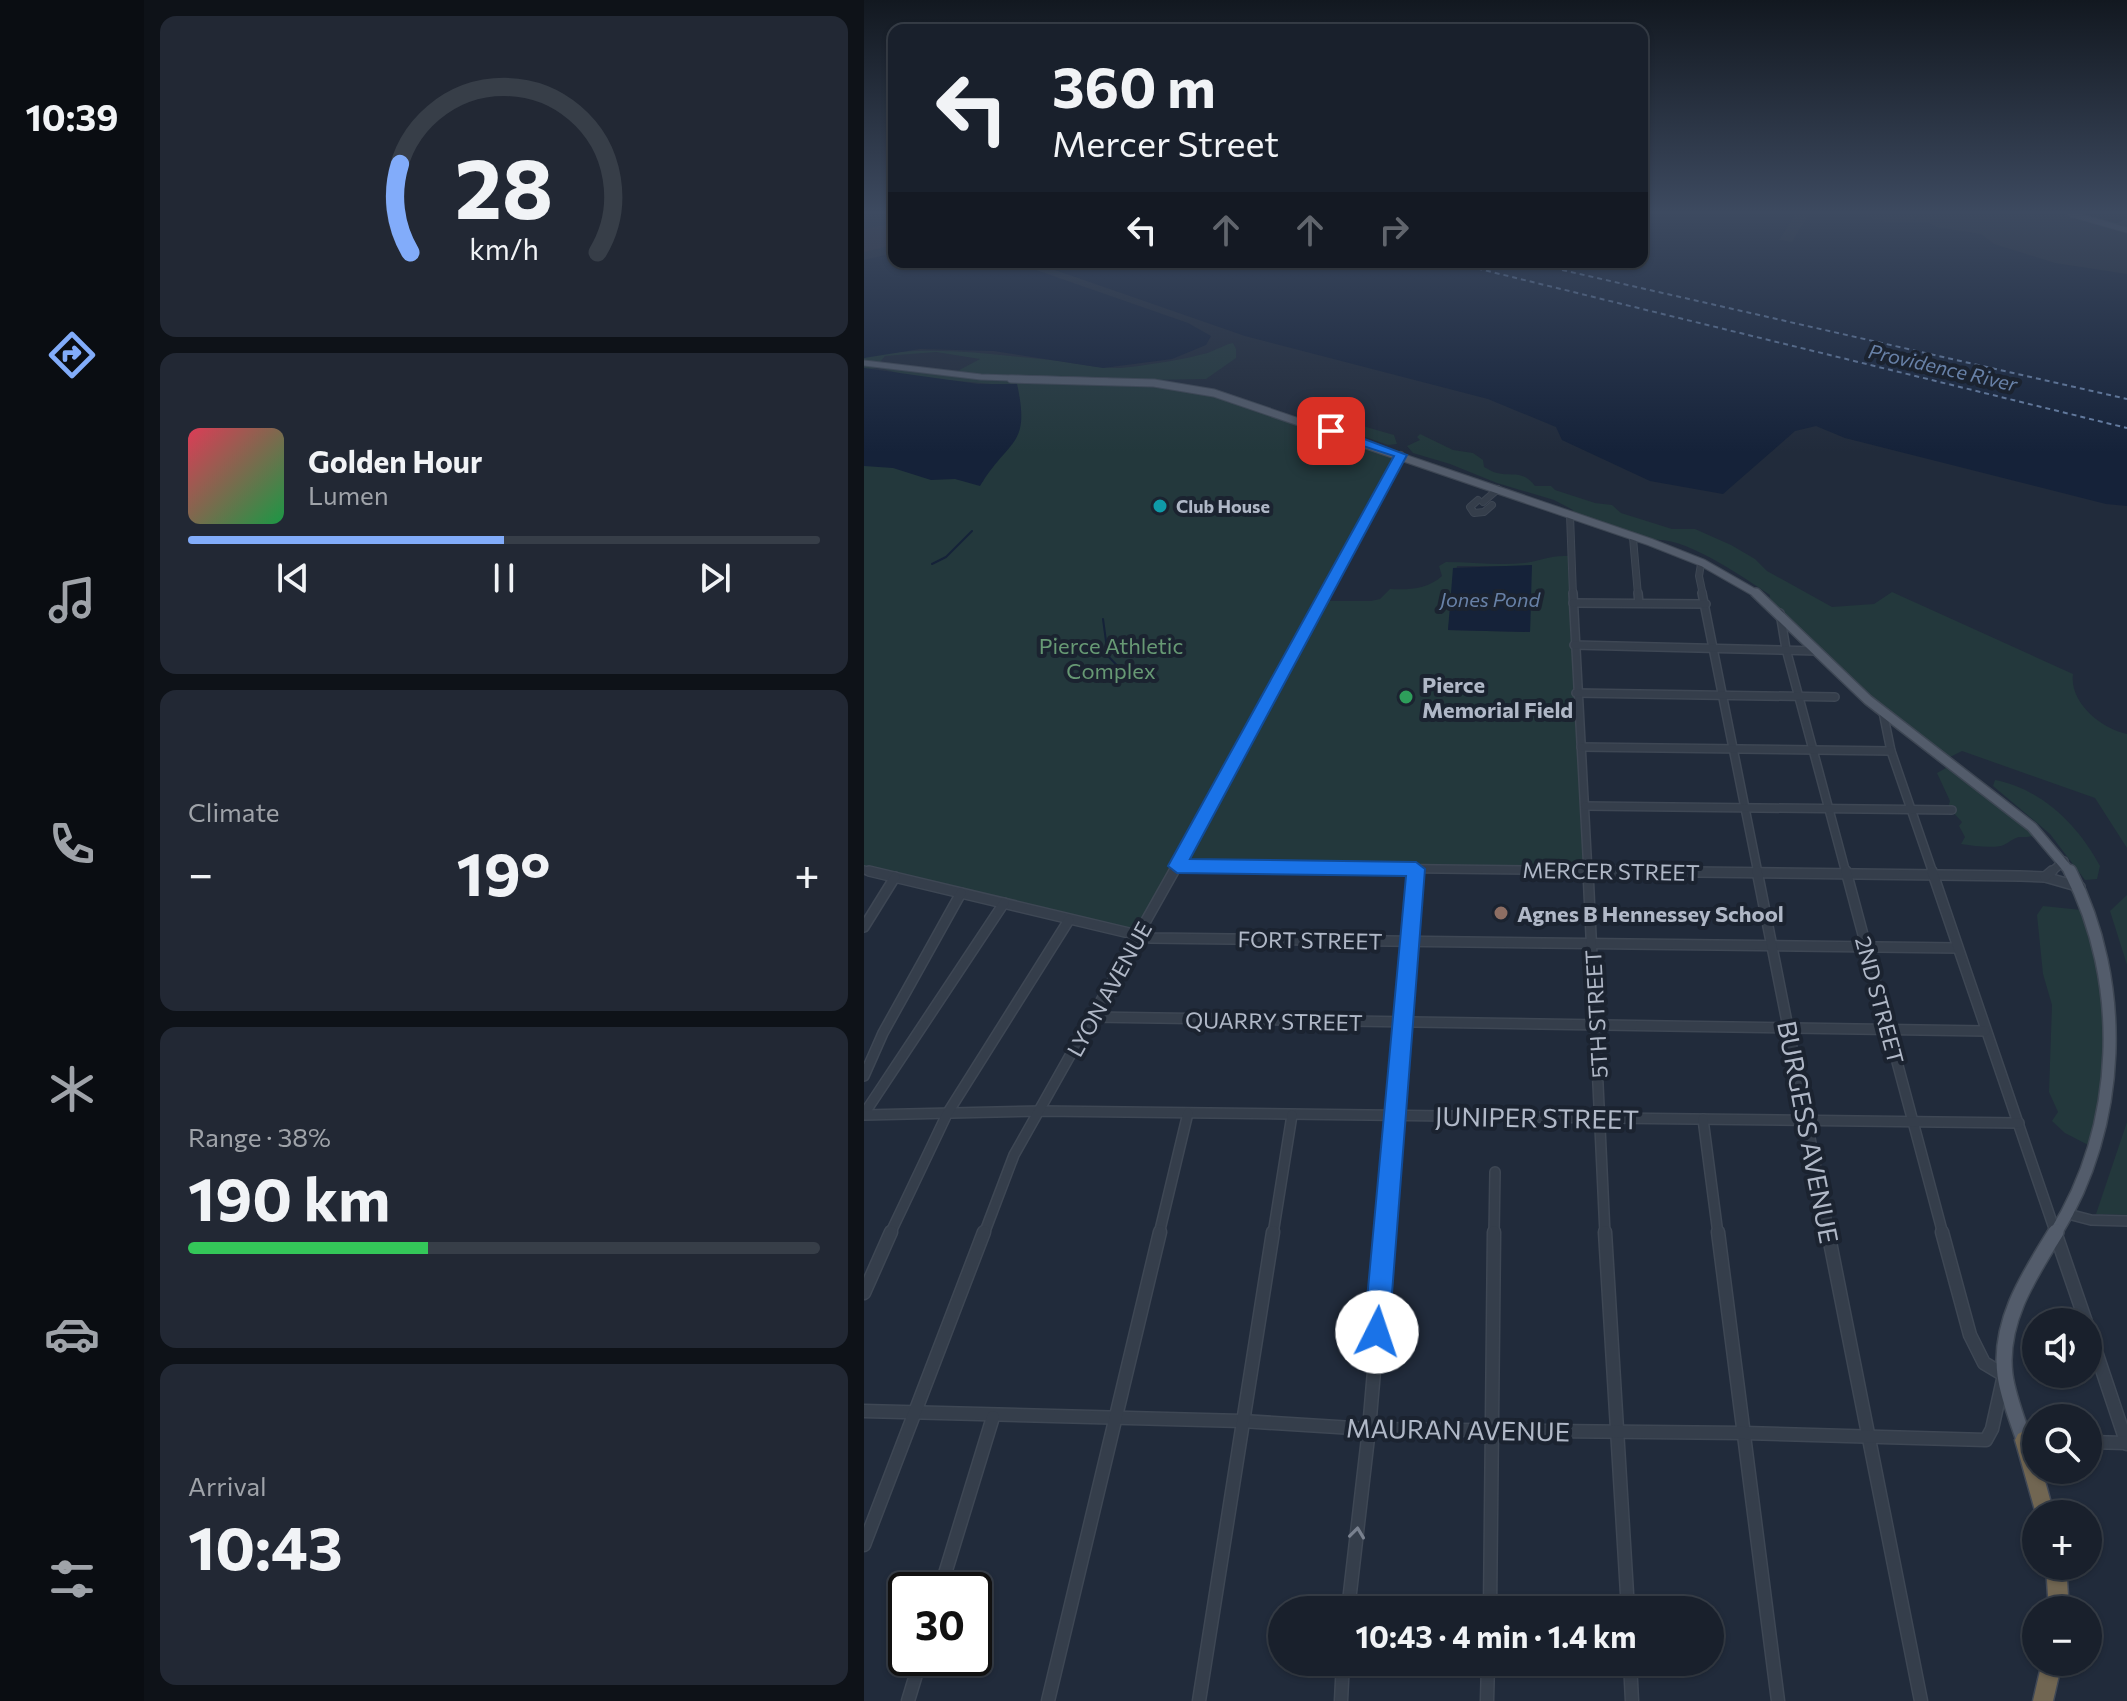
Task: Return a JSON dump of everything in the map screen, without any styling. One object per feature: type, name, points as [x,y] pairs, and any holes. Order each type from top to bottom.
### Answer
[{"type":"highway","points":[[2043,1701],[2049,1676]]},
{"type":"main road","points":[[864,363],[897,364],[983,378],[1184,387],[1226,396],[1500,490],[1701,564],[1744,585],[1780,612],[1883,712],[2003,799],[2032,824],[2064,861],[2081,888],[2102,933],[2114,973],[2120,1038],[2118,1071],[2104,1132],[2093,1163],[2068,1214],[2014,1306],[2005,1342],[2004,1375],[2022,1420]]},
{"type":"street","name":"LYON AVENUE","points":[[864,1545],[1014,1155],[1042,1111],[1401,455]]},
{"type":"street","points":[[1485,503],[1500,490]]},
{"type":"street","name":"5TH STREET","points":[[1570,515],[1576,693],[1593,943],[1605,1234],[1627,1596]]},
{"type":"street","points":[[1633,538],[1639,603]]},
{"type":"street","name":"BURGESS AVENUE","points":[[1701,564],[1699,575],[1713,648],[1921,1701]]},
{"type":"street","points":[[1573,603],[1706,604]]},
{"type":"street","name":"2ND STREET","points":[[1780,612],[1779,621],[1786,649],[1970,1335],[1984,1363],[2004,1375]]},
{"type":"street","points":[[1574,645],[1817,651]]},
{"type":"street","points":[[1576,693],[1835,697]]},
{"type":"street","points":[[1883,712],[1891,751],[2081,1308]]},
{"type":"street","points":[[1581,747],[1891,751]]},
{"type":"street","points":[[1585,806],[1952,810]]},
{"type":"street","points":[[2045,877],[2064,861]]},
{"type":"street","name":"MERCER STREET","points":[[1177,866],[2045,877],[2081,888]]},
{"type":"street","points":[[1350,1596],[1369,1429],[1416,869]]},
{"type":"street","name":"FORT STREET","points":[[864,870],[1138,937],[1957,948]]},
{"type":"street","points":[[864,927],[895,877]]},
{"type":"street","points":[[864,1076],[883,1033],[961,893]]},
{"type":"street","points":[[864,1115],[935,1003],[1004,903]]},
{"type":"street","points":[[864,1293],[916,1174],[947,1114],[1069,920]]},
{"type":"street","name":"QUARRY STREET","points":[[1092,1017],[1985,1031]]},
{"type":"street","name":"JUNIPER STREET","points":[[864,1115],[1042,1111],[1809,1123],[2019,1123]]},
{"type":"street","points":[[1048,1701],[1188,1113]]},
{"type":"street","points":[[1199,1701],[1292,1115]]},
{"type":"street","points":[[1703,1119],[1778,1701]]},
{"type":"street","points":[[1490,1596],[1495,1172]]},
{"type":"street","points":[[2068,1214],[2091,1220],[2127,1221]]},
{"type":"street","points":[[2102,1370],[2127,1444],[2102,1443]]},
{"type":"street","name":"MAURAN AVENUE","points":[[864,1411],[916,1411],[993,1417],[1242,1421],[1369,1429],[1745,1433],[1986,1440],[1992,1429],[2004,1375]]},
{"type":"street","points":[[946,1572],[993,1417]]},
{"type":"street","points":[[908,1701],[916,1676]]},
{"type":"street","points":[[1341,1701],[1342,1676]]},
{"type":"street","points":[[1487,1701],[1488,1676]]},
{"type":"street","points":[[1631,1676],[1632,1701]]},
{"type":"green space","name":"Pierce Athletic Complex","points":[[1233,343],[1236,358],[1206,379],[1143,380],[1224,396],[1400,454],[1321,601],[1371,601],[1380,599],[1390,589],[1424,586],[1442,576],[1439,566],[1446,562],[1514,564],[1568,556],[1585,867],[1178,864],[1139,931],[864,870],[864,465],[877,464],[983,482],[1002,385],[914,377],[879,368],[864,369],[864,357],[909,351],[952,351],[1119,368],[1192,357]],"holes":[[[936,352],[980,359],[952,374],[880,362],[885,356]],[[1457,566],[1531,566],[1530,632],[1448,630]]]},
{"type":"green space","points":[[1304,409],[1394,435],[1397,444],[1388,445],[1306,416],[1299,412]]},
{"type":"green space","points":[[1420,434],[1453,450],[1473,453],[1483,460],[1484,467],[1495,473],[1521,475],[1535,486],[1551,486],[1595,503],[1612,505],[1621,513],[1672,529],[1695,529],[1731,545],[1755,559],[1767,571],[1832,607],[1874,604],[1892,592],[2073,674],[2076,694],[2089,713],[2107,726],[2127,734],[2127,848],[2095,798],[1962,751],[1946,759],[1897,724],[1769,602],[1770,595],[1728,568],[1692,549],[1659,540],[1646,542],[1569,515],[1573,510],[1554,500],[1413,453],[1407,446],[1420,440],[1417,437]]},
{"type":"green space","points":[[1953,764],[2039,834],[2017,838],[2001,846],[1961,844],[1965,837],[1959,826],[1962,822],[1948,807],[1950,801],[1937,773]]},
{"type":"green space","points":[[1995,780],[2028,791],[2070,823],[2100,866],[2097,879],[2085,880],[2050,834],[1993,786]]},
{"type":"green space","points":[[2127,895],[2127,965],[2110,911]]},
{"type":"green space","points":[[2043,906],[2091,911],[2105,952],[2114,1004],[2116,1058],[2110,1101],[2092,1147],[2065,1133],[2052,1121],[2058,1112],[2049,1092],[2052,1005],[2043,974],[2037,915]]},
{"type":"green space","points":[[2127,1122],[2127,1215],[2096,1214]]},
{"type":"water","points":[[864,293],[1103,293],[1188,323],[1211,336],[1206,345],[1172,359],[1103,368],[994,351],[920,349],[864,358]]},
{"type":"water","name":"Providence River","points":[[1122,293],[2127,293],[2127,506],[2106,504],[1845,438],[1816,426],[1795,431],[1723,494],[1650,481],[1562,440],[1556,427],[1488,399],[1245,336]]},
{"type":"water","points":[[864,368],[978,384],[1017,384],[1021,420],[1015,441],[980,486],[955,479],[931,480],[893,468],[864,466]]},
{"type":"water","name":"Jones Pond","points":[[1532,565],[1530,632],[1448,630],[1453,568]]},
{"type":"waterway","points":[[932,564],[946,557],[972,531]]},
{"type":"waterway","points":[[1103,619],[1108,656],[1127,676]]},
{"type":"ferry route","points":[[1579,293],[2127,428]]},
{"type":"ferry route","points":[[1664,293],[2127,399]]},
{"type":"place","name":"Club House","points":[[1160,506]]},
{"type":"place","name":"Pierce Memorial Field","points":[[1406,697]]},
{"type":"place","name":"Agnes B Hennessey School","points":[[1501,913]]},
{"type":"route","points":[[1331,431],[1401,455],[1177,866],[1416,869],[1377,1332]]}]
